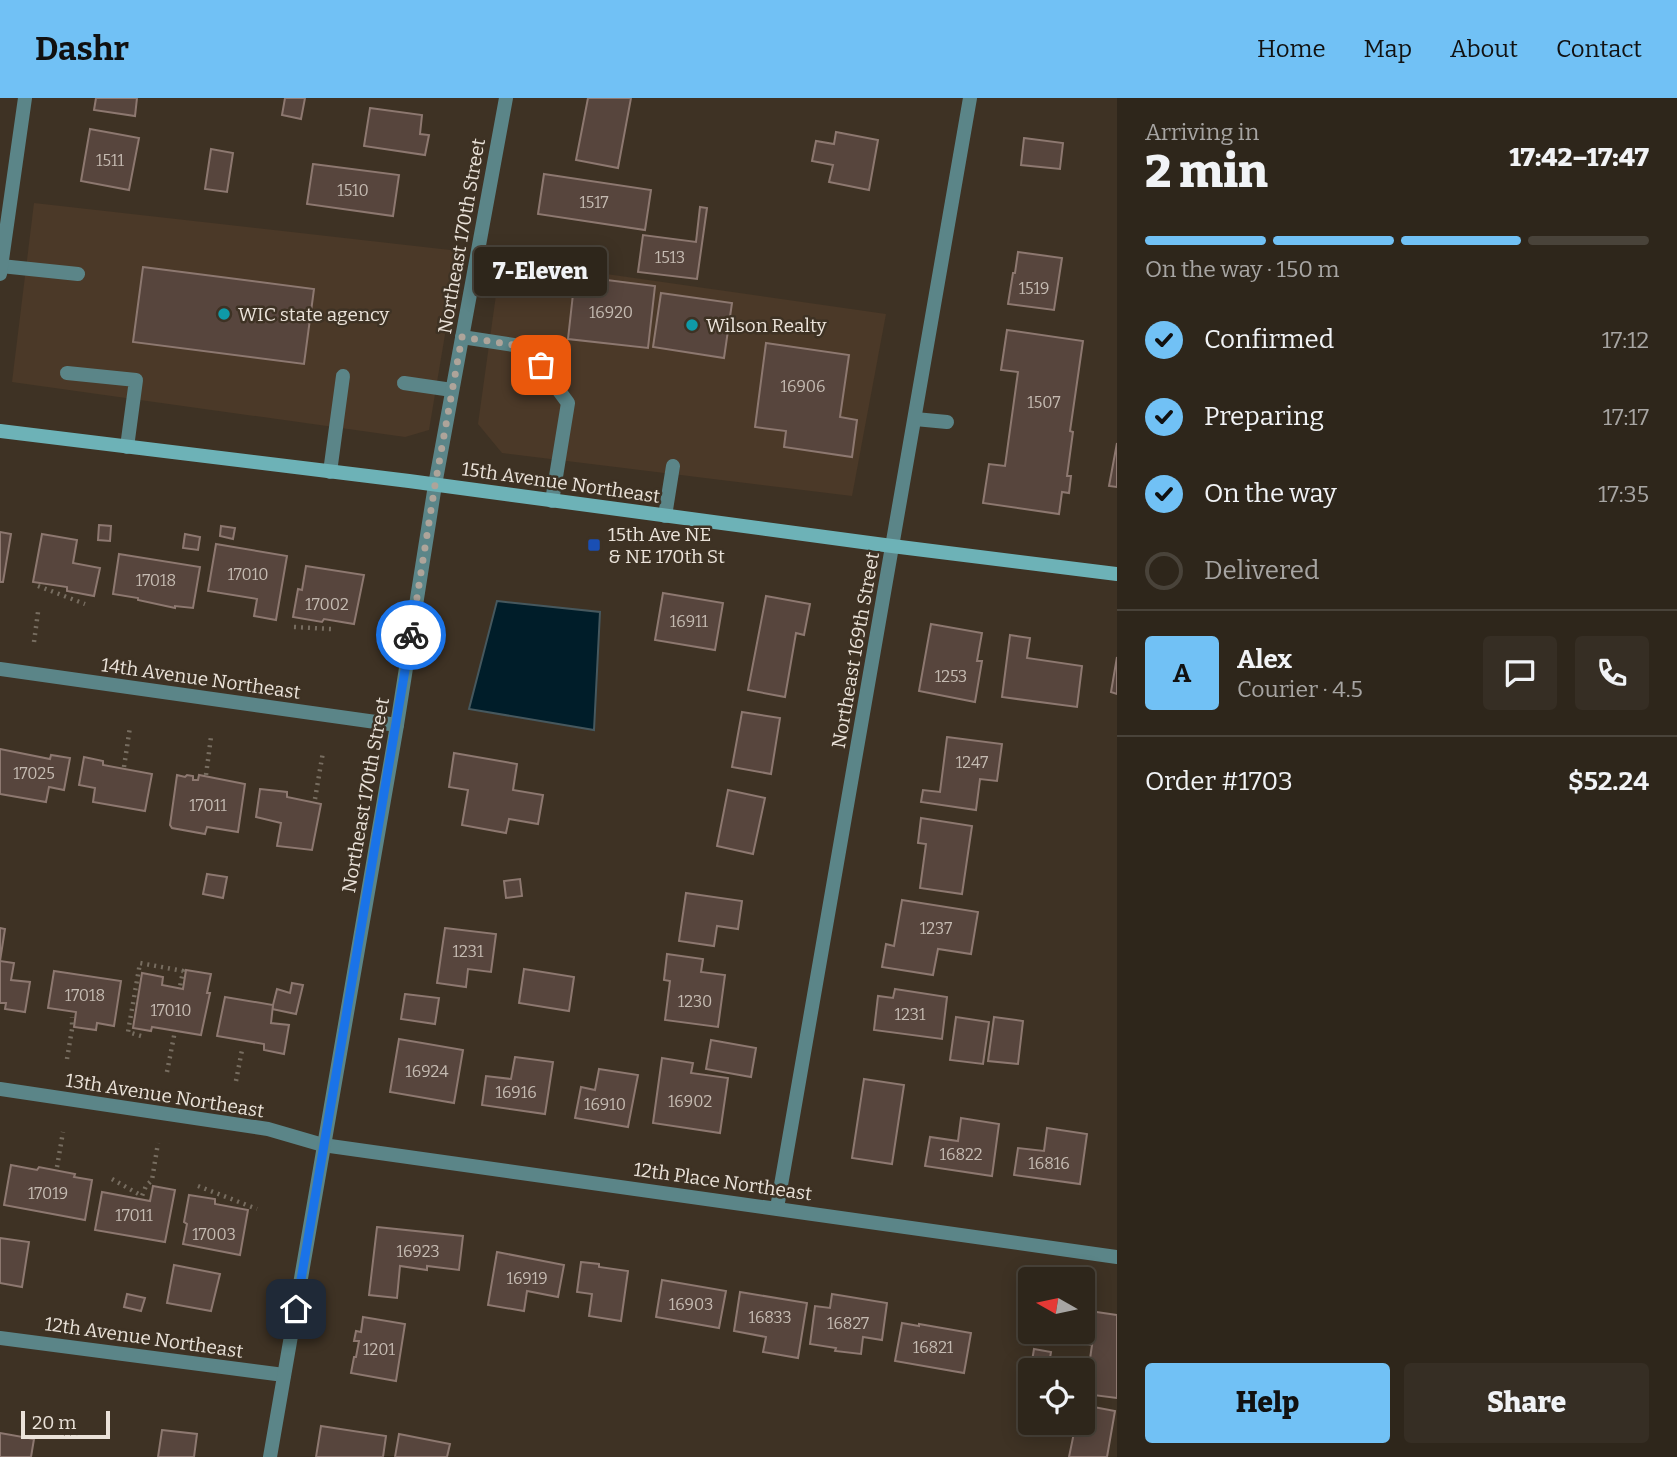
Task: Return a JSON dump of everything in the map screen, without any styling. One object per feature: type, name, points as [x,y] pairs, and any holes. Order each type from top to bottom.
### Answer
[{"type":"main road","name":"15th Avenue Northeast","points":[[0,431],[1117,574]]},
{"type":"street","points":[[25,98],[2,245],[1,270],[78,274]]},
{"type":"street","name":"Northeast 170th Street","points":[[270,1457],[397,725],[435,485],[506,98]]},
{"type":"street","name":"Northeast 169th Street","points":[[777,1208],[970,98]]},
{"type":"street","points":[[462,337],[527,347],[568,403],[552,501]]},
{"type":"street","points":[[67,373],[136,380],[127,447]]},
{"type":"street","points":[[330,472],[343,376]]},
{"type":"street","points":[[404,383],[452,390]]},
{"type":"street","points":[[915,419],[947,422]]},
{"type":"street","points":[[666,516],[673,466]]},
{"type":"street","name":"14th Avenue Northeast","points":[[0,670],[397,725]]},
{"type":"street","name":"13th Avenue Northeast","points":[[0,1089],[268,1129],[323,1145]]},
{"type":"street","name":"12th Place Northeast","points":[[323,1145],[1117,1257]]},
{"type":"street","name":"12th Avenue Northeast","points":[[0,1338],[284,1375]]},
{"type":"path","points":[[38,586],[85,604]]},
{"type":"path","points":[[34,642],[38,612]]},
{"type":"path","points":[[294,627],[331,629]]},
{"type":"path","points":[[124,767],[131,727]]},
{"type":"path","points":[[206,775],[212,737]]},
{"type":"path","points":[[315,799],[323,752]]},
{"type":"path","points":[[141,1036],[128,1032],[140,963],[183,971],[180,986]]},
{"type":"path","points":[[67,1059],[72,1017]]},
{"type":"path","points":[[167,1072],[174,1031]]},
{"type":"path","points":[[236,1081],[242,1050]]},
{"type":"path","points":[[57,1167],[63,1132]]},
{"type":"path","points":[[112,1179],[142,1196],[152,1180],[158,1143]]},
{"type":"path","points":[[198,1186],[257,1209]]},
{"type":"shaded area","points":[[34,203],[459,251],[429,430],[405,437],[12,382]]},
{"type":"shaded area","points":[[501,259],[886,314],[852,496],[502,453],[478,424]]},
{"type":"water","points":[[497,601],[600,612],[594,730],[469,709]]},
{"type":"building","points":[[96,98],[137,98],[135,116],[94,110]]},
{"type":"building","points":[[285,98],[305,98],[301,119],[282,115]]},
{"type":"building","points":[[588,98],[631,98],[618,168],[576,160]]},
{"type":"building","points":[[370,108],[422,115],[420,134],[429,135],[425,155],[364,146]]},
{"type":"building","points":[[90,129],[139,138],[129,190],[81,181]]},
{"type":"building","points":[[836,132],[878,140],[869,190],[829,182],[833,165],[812,161],[816,141],[834,144]]},
{"type":"building","points":[[1024,138],[1063,143],[1060,169],[1021,165]]},
{"type":"building","points":[[211,149],[233,153],[227,192],[205,189]]},
{"type":"building","points":[[313,164],[399,175],[393,216],[307,204]]},
{"type":"building","points":[[544,174],[651,190],[645,230],[538,214]]},
{"type":"building","points":[[700,207],[707,208],[697,279],[638,272],[643,235],[696,242]]},
{"type":"building","points":[[1018,252],[1062,258],[1054,310],[1008,304]]},
{"type":"building","name":"WIC state agency","points":[[143,267],[314,289],[304,364],[133,342]]},
{"type":"building","points":[[575,276],[655,286],[648,348],[568,339]]},
{"type":"building","name":"Wilson Realty","points":[[661,293],[732,303],[724,358],[653,347]]},
{"type":"building","points":[[1007,330],[1083,341],[1070,431],[1073,432],[1067,476],[1071,476],[1069,493],[1062,492],[1059,514],[983,503],[989,464],[1005,466],[1018,372],[1001,370]]},
{"type":"building","points":[[766,343],[849,355],[840,417],[857,420],[852,457],[784,447],[786,431],[755,427]]},
{"type":"building","points":[[1117,443],[1117,487],[1109,486]]},
{"type":"building","points":[[99,525],[111,526],[110,541],[98,540]]},
{"type":"building","points":[[221,526],[235,528],[233,539],[220,536]]},
{"type":"building","points":[[0,532],[11,534],[3,582],[0,582]]},
{"type":"building","points":[[42,534],[77,540],[73,563],[100,568],[94,596],[67,591],[67,587],[33,582]]},
{"type":"building","points":[[185,534],[200,537],[198,550],[183,548]]},
{"type":"building","points":[[216,544],[287,556],[276,620],[254,616],[257,599],[208,591]]},
{"type":"building","points":[[119,554],[200,567],[193,608],[175,608],[113,594]]},
{"type":"building","points":[[306,566],[364,575],[354,624],[293,617]]},
{"type":"building","points":[[663,593],[723,603],[715,650],[655,640]]},
{"type":"building","points":[[766,596],[810,604],[804,635],[796,633],[785,697],[748,690]]},
{"type":"building","points":[[931,624],[982,633],[977,661],[982,661],[975,702],[919,691]]},
{"type":"building","points":[[1010,635],[1030,638],[1027,658],[1082,666],[1077,707],[1002,697]]},
{"type":"building","points":[[1117,657],[1117,694],[1111,692]]},
{"type":"building","points":[[742,712],[780,718],[771,774],[732,767]]},
{"type":"building","points":[[947,737],[1002,744],[997,781],[980,779],[976,810],[921,802],[923,790],[940,792]]},
{"type":"building","points":[[0,749],[50,759],[51,755],[70,758],[64,790],[49,787],[46,802],[0,794]]},
{"type":"building","points":[[454,753],[517,764],[513,790],[543,795],[538,824],[509,819],[506,833],[462,825],[468,790],[449,787]]},
{"type":"building","points":[[84,757],[103,761],[103,765],[152,774],[145,811],[93,802],[95,788],[79,785]]},
{"type":"building","points":[[177,775],[193,776],[193,780],[198,780],[199,775],[245,784],[238,832],[207,827],[205,834],[172,828],[170,825]]},
{"type":"building","points":[[260,789],[287,792],[287,797],[321,804],[312,850],[277,846],[281,823],[256,817]]},
{"type":"building","points":[[728,790],[765,798],[753,854],[717,846]]},
{"type":"building","points":[[921,818],[972,826],[962,894],[920,888],[926,844],[918,843]]},
{"type":"building","points":[[207,874],[227,877],[223,898],[203,894]]},
{"type":"building","points":[[520,879],[522,896],[506,898],[504,881]]},
{"type":"building","points":[[686,893],[742,901],[738,929],[717,926],[714,946],[679,941]]},
{"type":"building","points":[[902,900],[978,912],[971,954],[938,949],[933,975],[882,967],[886,944],[894,946]]},
{"type":"building","points":[[0,928],[5,929],[0,961]]},
{"type":"building","points":[[445,928],[496,934],[491,972],[468,969],[466,987],[437,983]]},
{"type":"building","points":[[667,954],[703,959],[701,972],[725,975],[718,1027],[665,1020],[670,981],[664,980]]},
{"type":"building","points":[[0,961],[14,963],[11,980],[30,982],[25,1012],[5,1009],[6,1003],[0,1003]]},
{"type":"building","points":[[524,969],[574,977],[569,1011],[519,1003]]},
{"type":"building","points":[[186,970],[211,974],[201,1035],[152,1027],[151,1031],[133,1028],[142,973],[163,977],[162,985],[183,989]]},
{"type":"building","points":[[54,971],[121,981],[114,1026],[97,1023],[96,1030],[74,1027],[76,1012],[48,1008]]},
{"type":"building","points":[[292,983],[303,985],[296,1014],[272,1009],[277,989],[290,993]]},
{"type":"building","points":[[895,989],[947,997],[942,1039],[874,1030],[878,996],[893,998]]},
{"type":"building","points":[[405,994],[439,998],[435,1024],[401,1019]]},
{"type":"building","points":[[225,997],[273,1005],[271,1023],[289,1025],[284,1054],[264,1050],[264,1044],[217,1036]]},
{"type":"building","points":[[956,1017],[989,1022],[983,1064],[950,1060]]},
{"type":"building","points":[[994,1017],[1023,1021],[1018,1064],[988,1061]]},
{"type":"building","points":[[399,1039],[463,1050],[454,1103],[390,1092]]},
{"type":"building","points":[[711,1040],[756,1048],[751,1077],[706,1069]]},
{"type":"building","points":[[515,1057],[553,1062],[545,1114],[482,1105],[486,1076],[511,1079]]},
{"type":"building","points":[[662,1058],[693,1063],[691,1073],[728,1078],[720,1133],[653,1123]]},
{"type":"building","points":[[599,1069],[638,1075],[628,1127],[575,1118],[581,1087],[595,1090]]},
{"type":"building","points":[[864,1079],[904,1085],[892,1164],[852,1158]]},
{"type":"building","points":[[961,1118],[999,1124],[992,1176],[925,1166],[930,1137],[958,1141]]},
{"type":"building","points":[[1047,1128],[1087,1134],[1080,1184],[1014,1175],[1018,1148],[1044,1151]]},
{"type":"building","points":[[11,1165],[37,1170],[39,1167],[92,1180],[85,1220],[4,1205]]},
{"type":"building","points":[[153,1186],[175,1190],[165,1242],[95,1230],[102,1192],[150,1201]]},
{"type":"building","points":[[189,1195],[215,1199],[215,1204],[248,1210],[240,1255],[183,1244]]},
{"type":"building","points":[[377,1227],[463,1236],[459,1270],[427,1266],[427,1270],[400,1266],[397,1298],[369,1295]]},
{"type":"building","points":[[0,1238],[29,1242],[22,1287],[0,1283]]},
{"type":"building","points":[[497,1252],[564,1265],[558,1297],[527,1291],[524,1311],[488,1305]]},
{"type":"building","points":[[581,1262],[628,1271],[621,1321],[589,1316],[592,1294],[577,1292]]},
{"type":"building","points":[[174,1265],[220,1274],[211,1311],[167,1303]]},
{"type":"building","points":[[662,1280],[726,1291],[719,1328],[656,1317]]},
{"type":"building","points":[[740,1292],[807,1303],[798,1358],[763,1352],[766,1337],[734,1331]]},
{"type":"building","points":[[127,1294],[145,1298],[141,1311],[124,1307]]},
{"type":"building","points":[[832,1294],[887,1303],[882,1340],[863,1337],[861,1354],[810,1344],[815,1306],[830,1308]]},
{"type":"building","points":[[1096,1312],[1117,1315],[1117,1398],[1095,1395],[1095,1358],[1090,1358],[1092,1345],[1084,1344],[1096,1344]]},
{"type":"building","points":[[363,1317],[405,1324],[396,1381],[351,1373],[359,1341],[354,1341],[356,1331],[361,1332]]},
{"type":"building","points":[[902,1323],[971,1333],[964,1373],[895,1361]]},
{"type":"building","points":[[1034,1349],[1051,1352],[1050,1358],[1032,1358]]},
{"type":"building","points":[[1095,1407],[1115,1411],[1107,1457],[1069,1457],[1074,1435],[1095,1435]]},
{"type":"building","points":[[321,1426],[386,1436],[383,1457],[316,1457]]},
{"type":"building","points":[[162,1430],[197,1434],[194,1457],[158,1457]]},
{"type":"building","points":[[0,1433],[34,1439],[31,1457],[0,1457]]},
{"type":"building","points":[[399,1434],[450,1444],[447,1457],[395,1457]]},
{"type":"way so far","points":[[411,635],[462,337],[527,347],[541,365]]},
{"type":"place","name":"WIC state agency","points":[[224,314]]},
{"type":"place","name":"Wilson Realty","points":[[692,325]]},
{"type":"place","name":"7-Eleven","points":[[541,365]]},
{"type":"place","name":"15th Ave NE & NE 170th St","points":[[594,545]]},
{"type":"route","points":[[296,1309],[411,635]]}]
